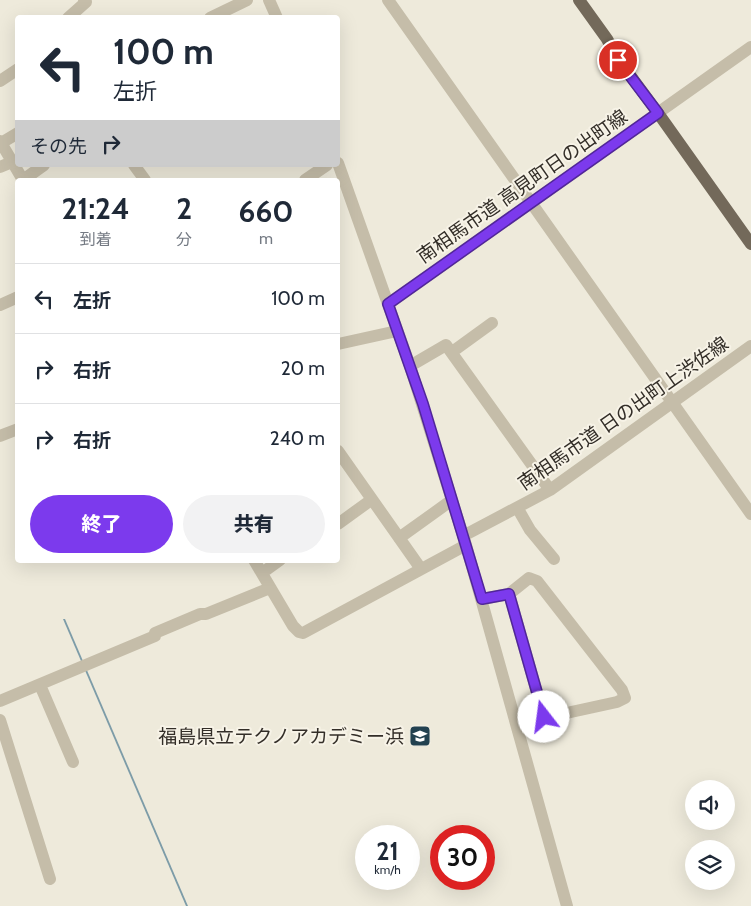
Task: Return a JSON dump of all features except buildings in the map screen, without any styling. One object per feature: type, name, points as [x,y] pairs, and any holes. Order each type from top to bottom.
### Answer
[{"type":"main road","points":[[579,0],[607,39],[618,60],[751,244]]},
{"type":"street","points":[[71,15],[86,2],[84,0]]},
{"type":"street","points":[[216,15],[248,0]]},
{"type":"street","points":[[268,0],[276,15]]},
{"type":"street","points":[[388,0],[751,514]]},
{"type":"street","name":"南相馬市道 高見町日の出町線","points":[[388,304],[751,47]]},
{"type":"street","points":[[0,81],[15,71]]},
{"type":"street","points":[[15,135],[1,142],[15,167]]},
{"type":"street","points":[[0,167],[12,162]]},
{"type":"street","points":[[15,167],[22,178]]},
{"type":"street","points":[[26,178],[41,167]]},
{"type":"street","points":[[135,167],[144,178]]},
{"type":"street","points":[[308,178],[324,167]]},
{"type":"street","points":[[339,167],[410,366],[465,540],[567,906]]},
{"type":"street","points":[[0,305],[15,299]]},
{"type":"street","points":[[452,352],[492,323]]},
{"type":"street","points":[[340,344],[397,331]]},
{"type":"street","points":[[410,366],[446,345],[550,490]]},
{"type":"street","name":"南相馬市道 日の出町上渋佐線","points":[[256,563],[293,626],[299,632],[304,633],[422,569],[465,540],[550,490],[751,346]]},
{"type":"street","points":[[0,436],[15,430]]},
{"type":"street","points":[[340,454],[422,569]]},
{"type":"street","points":[[340,523],[371,500]]},
{"type":"street","points":[[399,538],[452,500]]},
{"type":"street","points":[[518,508],[530,530],[554,559]]},
{"type":"street","points":[[262,573],[276,563]]},
{"type":"street","points":[[482,599],[509,594],[529,578],[537,581],[622,690],[625,698],[617,702],[516,724]]},
{"type":"street","points":[[0,701],[155,636],[155,633],[200,614],[206,614],[270,588]]},
{"type":"street","points":[[509,594],[544,717]]},
{"type":"street","points":[[40,684],[72,762]]},
{"type":"street","points":[[0,720],[50,879]]},
{"type":"water","points":[[63,619],[65,619],[188,906],[186,906]]},
{"type":"place","name":"福島県立テクノアカデミー浜","points":[[420,736]]},
{"type":"route","points":[[544,717],[512,599],[509,594],[482,599],[423,404],[388,304],[658,113],[618,60]]}]
